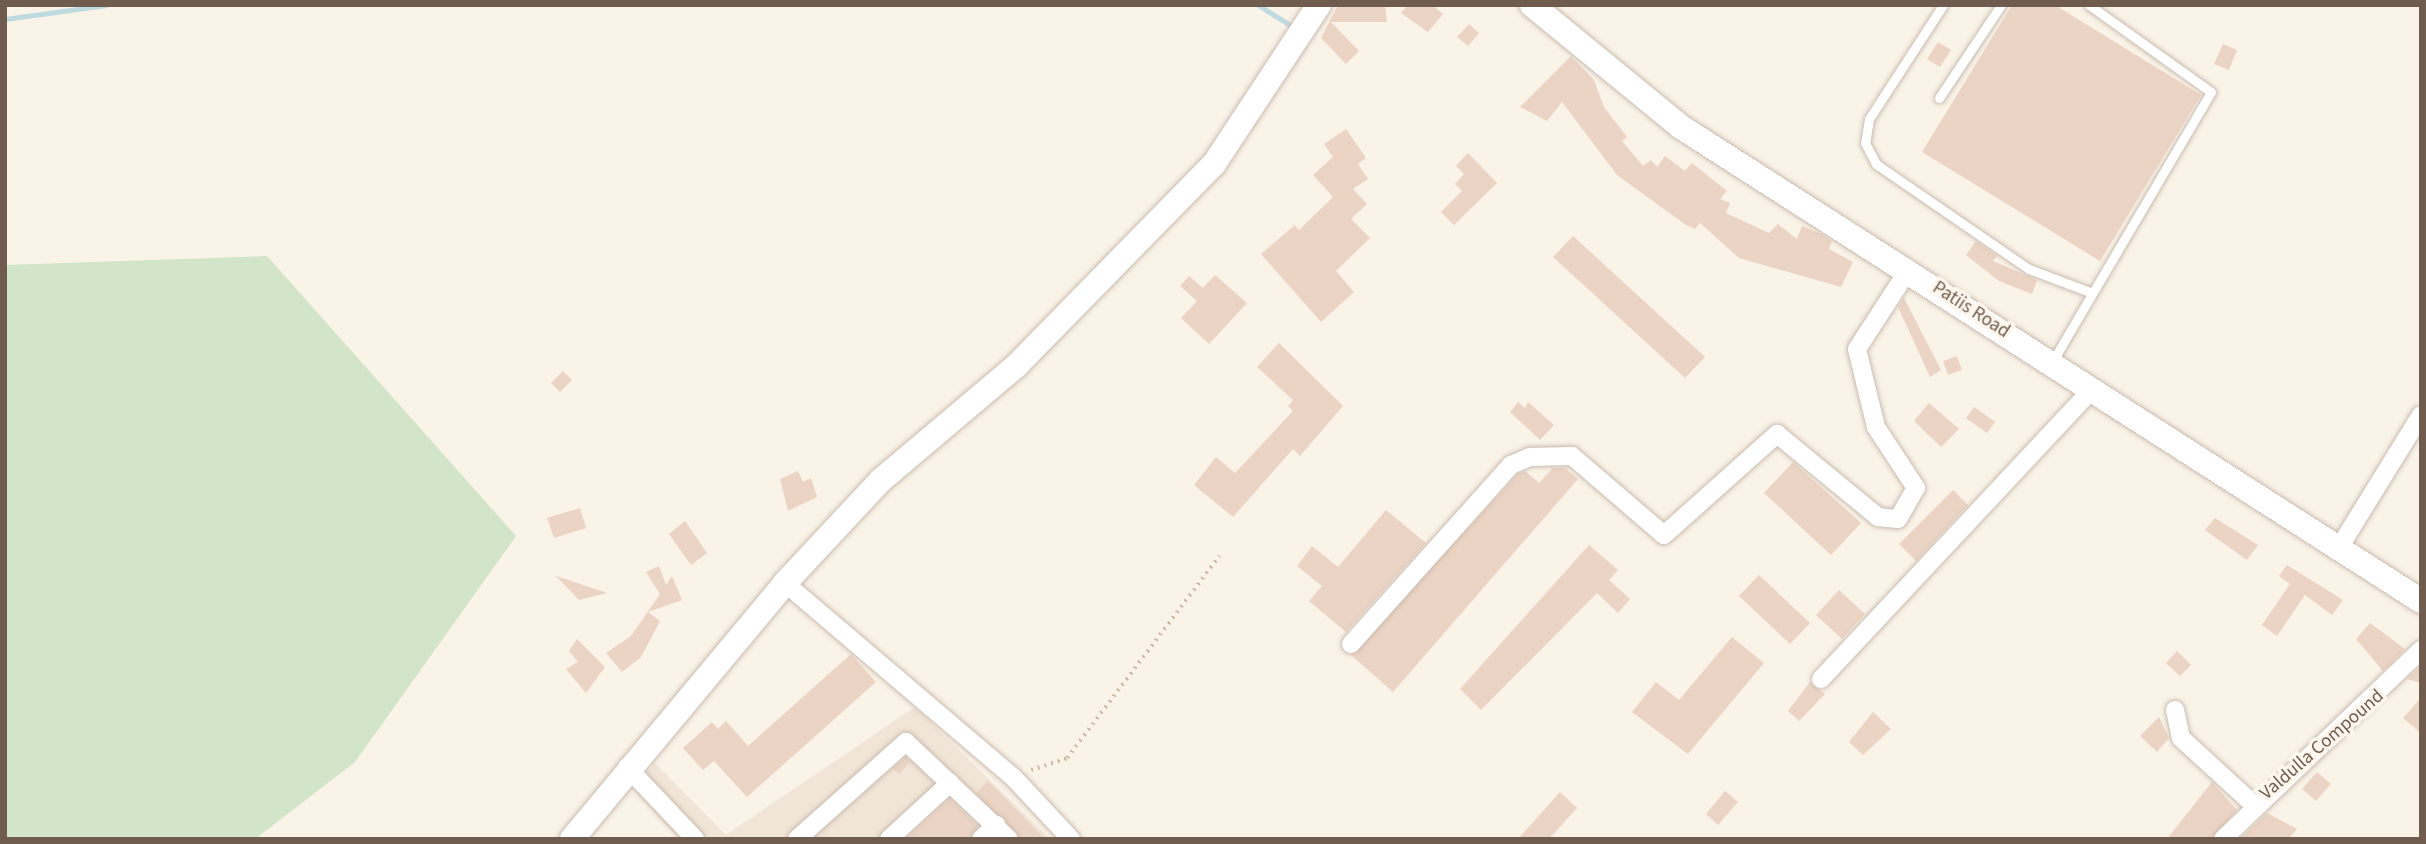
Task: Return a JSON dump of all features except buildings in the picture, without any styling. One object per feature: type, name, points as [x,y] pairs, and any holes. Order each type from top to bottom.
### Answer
[{"type":"street","points":[[572,839],[627,767],[785,583],[880,481],[1017,366],[1214,164],[1319,5]]},
{"type":"street","name":"Patiis Road","points":[[1532,5],[1681,127],[1909,269],[2337,551],[2421,601]]},
{"type":"street","points":[[1351,644],[1511,465],[1530,457],[1572,456],[1664,535],[1777,434],[1878,517],[1898,519],[1916,488],[1876,428],[1857,349],[1909,269]]},
{"type":"street","points":[[1821,679],[2092,389]]},
{"type":"street","points":[[2337,551],[2421,415]]},
{"type":"street","points":[[785,583],[1013,777],[1072,839]]},
{"type":"street","name":"Valdulla Compound","points":[[2223,839],[2254,805],[2391,684],[2421,650]]},
{"type":"street","points":[[2175,710],[2181,738],[2254,805]]},
{"type":"street","points":[[797,839],[906,742],[1009,839]]},
{"type":"street","points":[[627,767],[695,839]]},
{"type":"street","points":[[889,839],[950,783]]},
{"type":"street","points":[[981,839],[996,825]]},
{"type":"lane","points":[[1944,5],[1869,119],[1865,143],[1876,164],[2029,269],[2090,292]]},
{"type":"lane","points":[[1938,99],[2001,5]]},
{"type":"lane","points":[[2052,362],[2090,292],[2211,92],[2089,5]]},
{"type":"path","points":[[1013,777],[1067,758],[1219,556]]},
{"type":"shaded area","points":[[915,707],[1050,839],[679,839],[634,790],[655,763],[726,835]]},
{"type":"green space","points":[[267,256],[516,536],[355,762],[255,839],[5,839],[5,265]]},
{"type":"waterway","points":[[5,19],[106,5]]},
{"type":"waterway","points":[[1258,5],[1291,26]]}]
